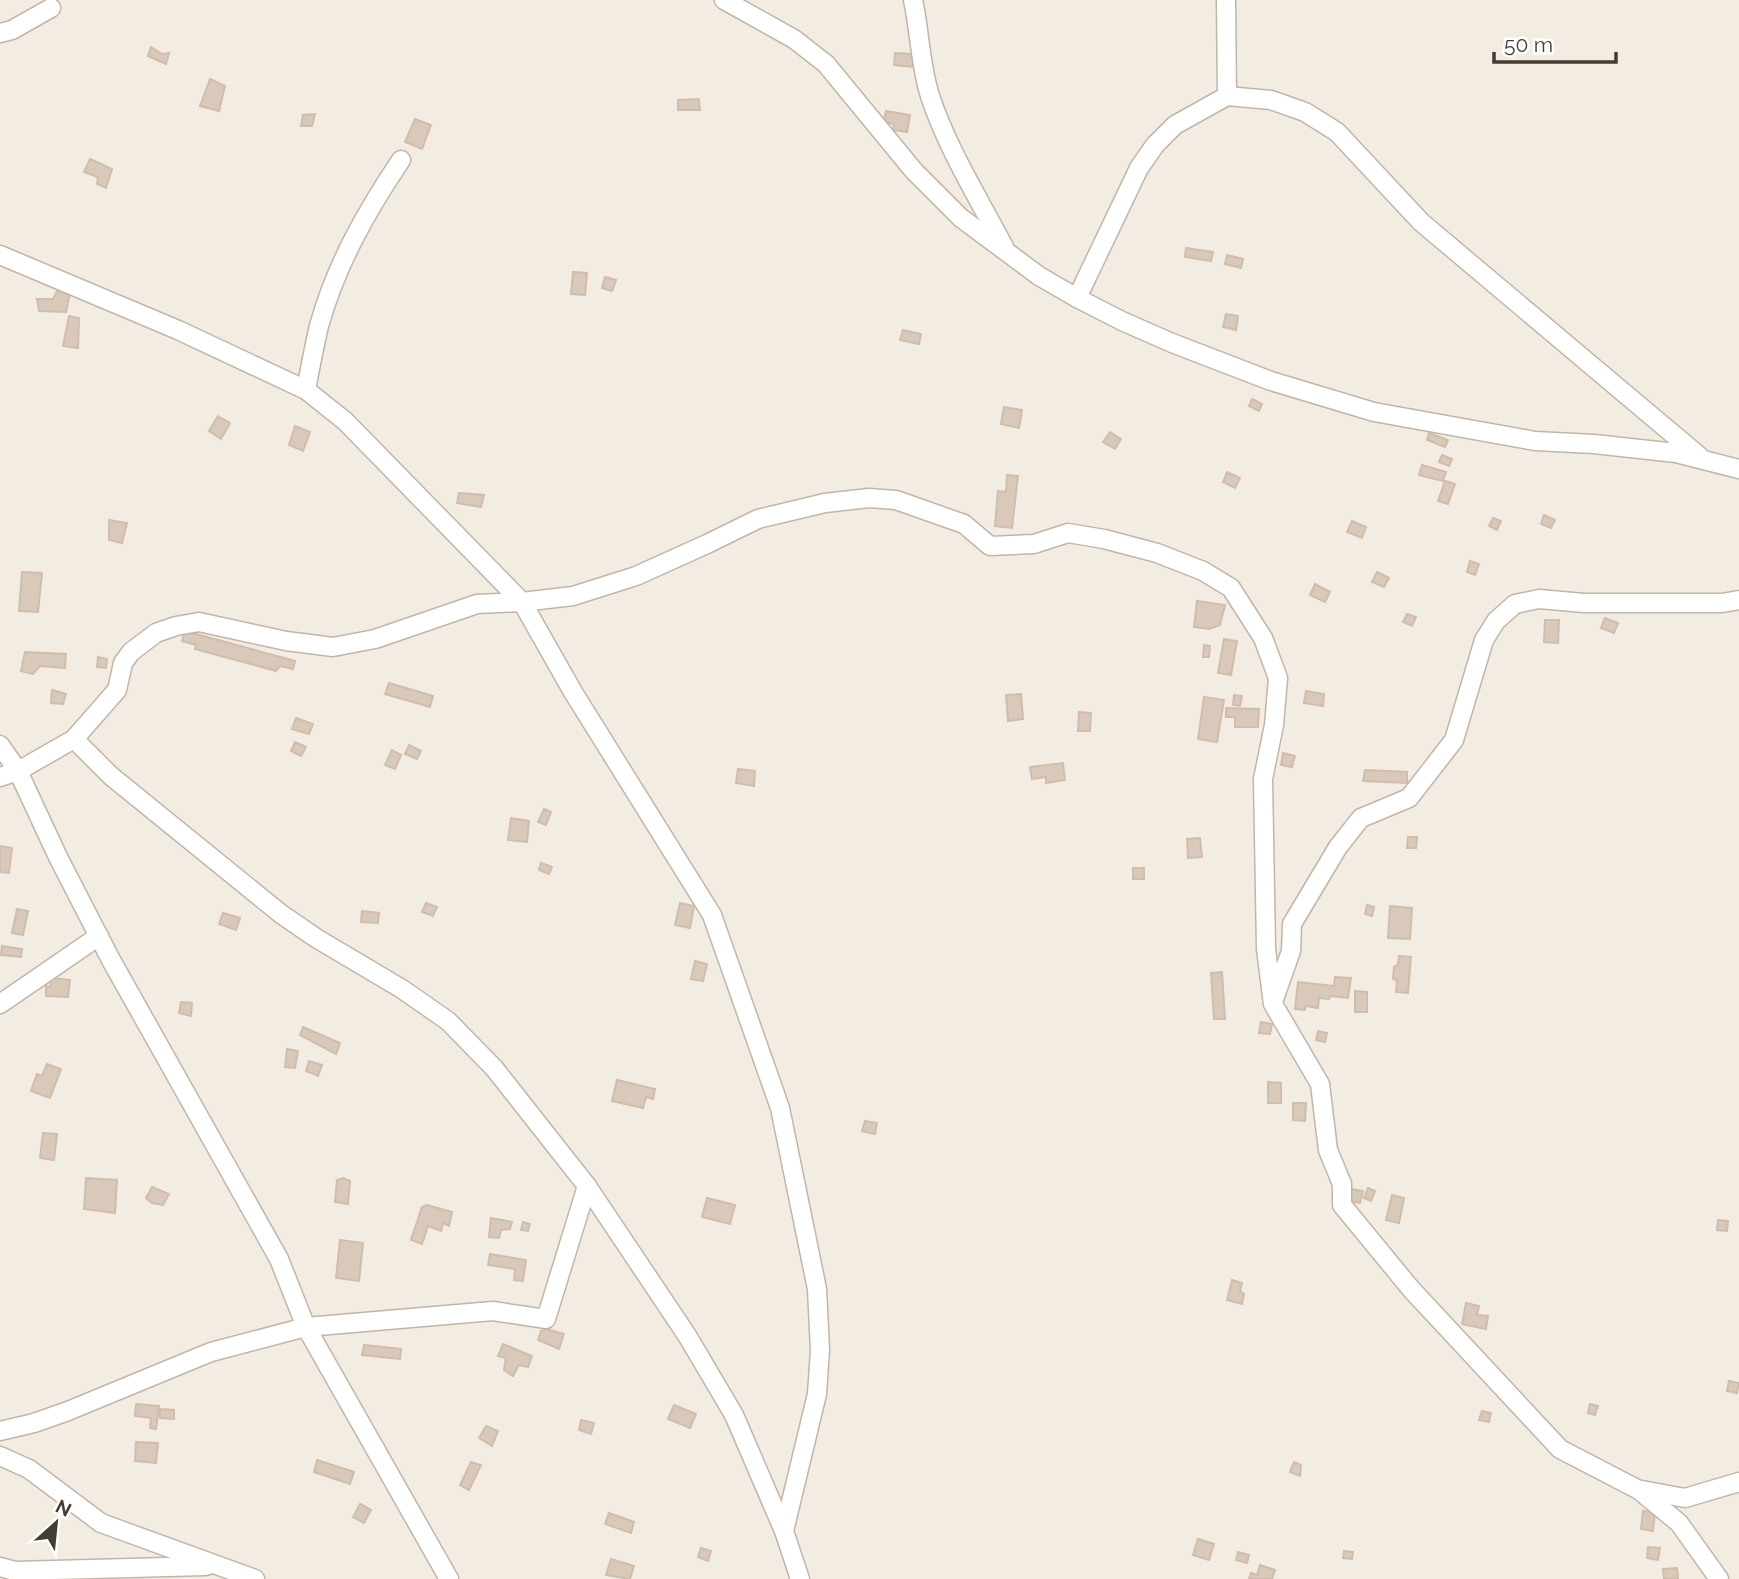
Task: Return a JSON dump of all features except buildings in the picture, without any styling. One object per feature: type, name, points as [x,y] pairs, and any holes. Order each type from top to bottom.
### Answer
[{"type":"street","points":[[724,0],[794,39],[826,64],[914,171],[961,218],[1039,276],[1077,298],[1172,343],[1271,382],[1374,412],[1535,441],[1676,453],[1739,469]]},
{"type":"street","points":[[913,0],[922,64],[930,96],[962,167],[1007,252]]},
{"type":"street","points":[[1226,0],[1227,96]]},
{"type":"street","points":[[0,33],[12,30],[51,8]]},
{"type":"street","points":[[1077,298],[1139,168],[1155,145],[1175,125],[1227,96],[1271,100],[1305,112],[1338,132],[1421,222],[1704,460]]},
{"type":"street","points":[[306,390],[320,325],[341,262],[371,205],[401,160]]},
{"type":"street","points":[[0,255],[178,330],[306,390],[345,421],[522,602],[573,692],[712,915],[780,1108],[817,1289],[820,1350],[817,1394],[784,1531]]},
{"type":"street","points":[[0,777],[18,771],[74,739],[117,690],[123,663],[131,652],[156,634],[176,626],[199,622],[333,648],[375,639],[477,604],[573,596],[636,576],[758,519],[825,503],[869,498],[896,500],[964,524],[990,546],[1034,544],[1068,533],[1132,545],[1203,572],[1231,588],[1263,638],[1278,678],[1278,704],[1263,779],[1266,949],[1273,1004],[1320,1084],[1328,1150],[1342,1184],[1342,1206],[1410,1289],[1560,1449],[1639,1490],[1679,1524],[1719,1579]]},
{"type":"street","points":[[1273,1004],[1291,951],[1292,924],[1338,847],[1361,818],[1409,799],[1454,740],[1484,640],[1496,621],[1515,604],[1539,599],[1584,603],[1722,603],[1739,600]]},
{"type":"street","points":[[74,739],[111,776],[281,914],[402,989],[448,1021],[494,1068],[587,1186],[688,1338],[734,1415],[784,1531],[800,1579]]},
{"type":"street","points":[[0,745],[18,771],[58,858],[99,936],[279,1259],[306,1327],[449,1579]]},
{"type":"street","points":[[0,1004],[99,936]]},
{"type":"street","points":[[0,1431],[68,1411],[211,1352],[306,1327],[493,1311],[546,1319],[587,1186]]},
{"type":"street","points":[[0,1456],[29,1469],[101,1523],[218,1572]]},
{"type":"street","points":[[1639,1490],[1685,1498],[1739,1482]]},
{"type":"street","points":[[12,1572],[218,1572],[256,1579]]}]
